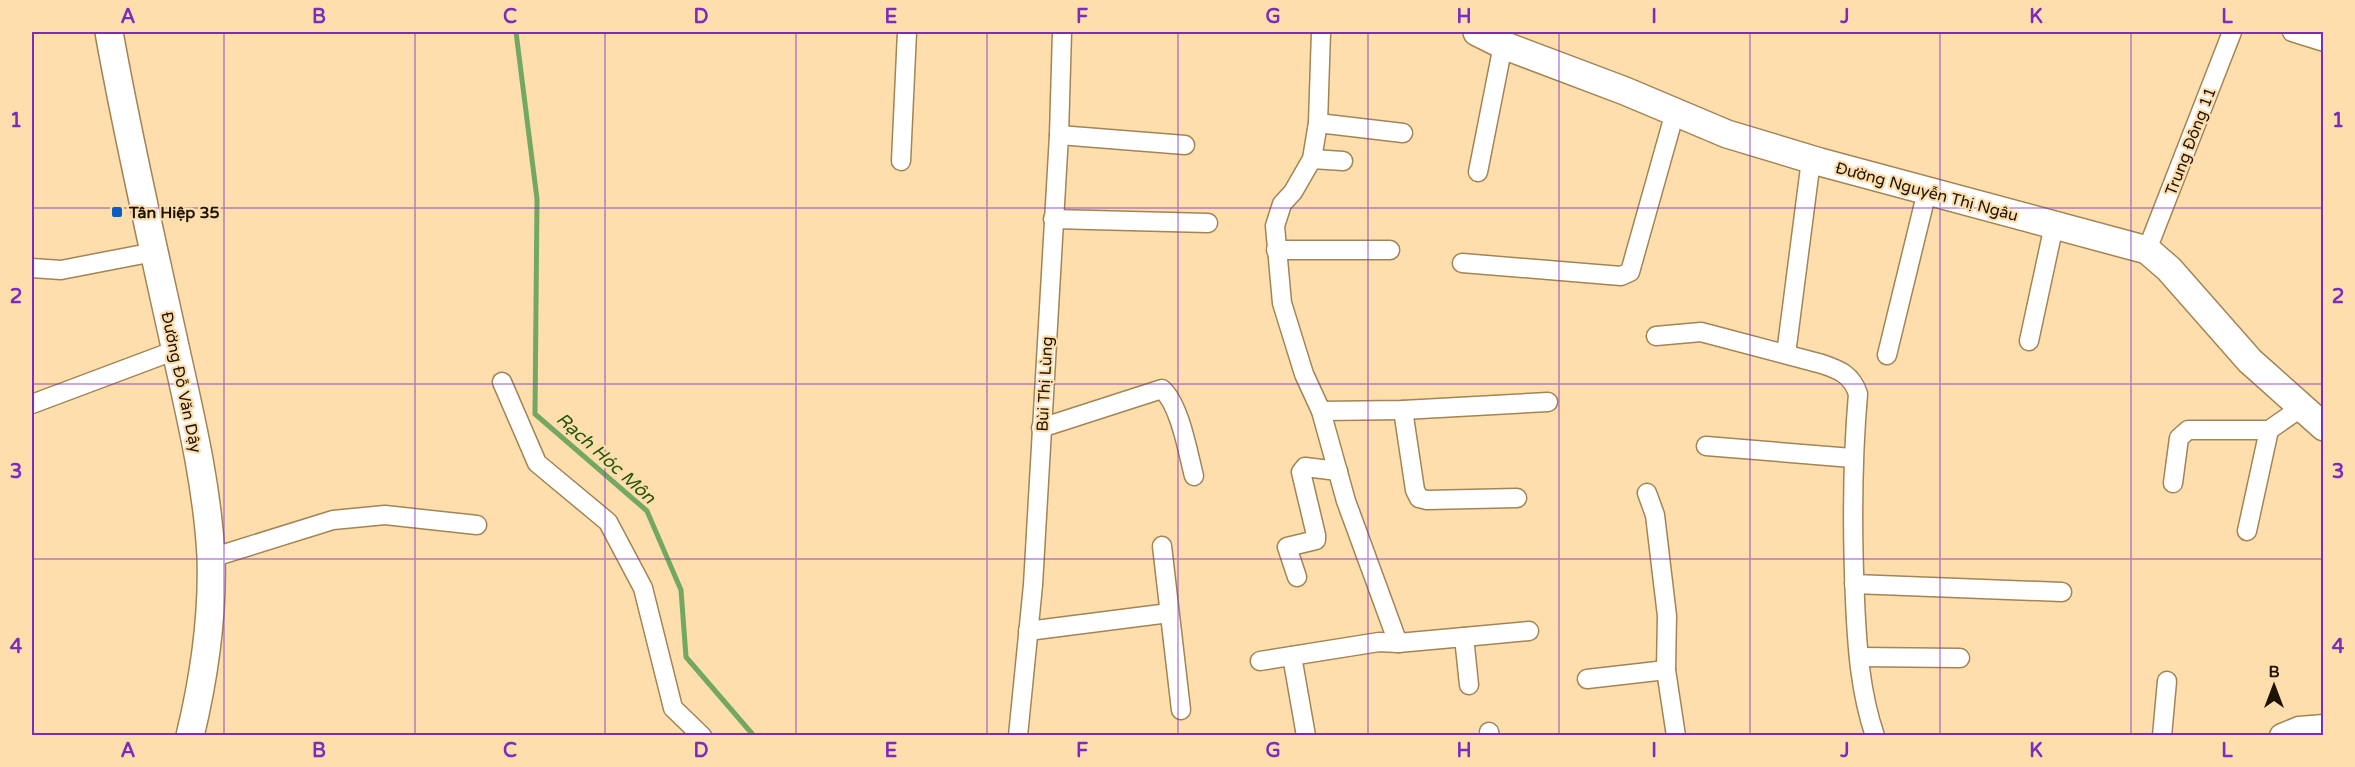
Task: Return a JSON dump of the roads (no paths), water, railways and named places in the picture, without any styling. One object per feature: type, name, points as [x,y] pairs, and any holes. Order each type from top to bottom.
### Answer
[{"type":"main road","name":"Đường Đỗ Văn Dậy","points":[[109,32],[201,475],[211,558],[208,633],[190,735]]},
{"type":"main road","name":"Đường Nguyễn Thị Ngâu","points":[[1477,32],[1503,45],[1727,134],[1811,160],[2147,250],[2169,269],[2250,361],[2324,427]]},
{"type":"street","points":[[902,161],[907,32]]},
{"type":"street","name":"Bùi Thị Lùng","points":[[1017,735],[1028,632],[1059,135],[1062,32]]},
{"type":"street","points":[[1321,32],[1318,123],[1312,159],[1293,192],[1282,204],[1275,226],[1282,303],[1304,374],[1321,411],[1376,588],[1398,643]]},
{"type":"street","name":"Trung Đông 11","points":[[2147,250],[2232,32]]},
{"type":"street","points":[[2292,32],[2324,42]]},
{"type":"street","points":[[1478,172],[1503,45]]},
{"type":"street","points":[[1462,263],[1621,276],[1630,272],[1675,112]]},
{"type":"street","points":[[1318,123],[1403,133]]},
{"type":"street","points":[[1059,135],[1185,145]]},
{"type":"street","points":[[1312,159],[1343,161]]},
{"type":"street","points":[[1786,354],[1811,160]]},
{"type":"street","points":[[1887,355],[1927,191]]},
{"type":"street","points":[[1053,219],[1208,222]]},
{"type":"street","points":[[2029,341],[2054,225]]},
{"type":"street","points":[[1276,250],[1390,250]]},
{"type":"street","points":[[32,268],[61,270],[154,252]]},
{"type":"street","points":[[1656,336],[1701,332],[1840,370],[1854,382],[1858,394],[1852,458],[1854,584],[1859,657],[1866,711],[1875,735]]},
{"type":"street","points":[[32,404],[176,350]]},
{"type":"street","points":[[502,382],[537,463],[608,522],[643,588],[673,708],[702,735]]},
{"type":"street","points":[[1041,428],[1162,389],[1167,394],[1177,415],[1194,476]]},
{"type":"street","points":[[1321,411],[1403,410],[1548,402]]},
{"type":"street","points":[[2174,483],[2179,438],[2188,430],[2269,430],[2302,407]]},
{"type":"street","points":[[1403,410],[1414,490],[1419,498],[1428,500],[1517,498]]},
{"type":"street","points":[[2247,531],[2269,430]]},
{"type":"street","points":[[1706,446],[1852,458]]},
{"type":"street","points":[[1297,577],[1287,546],[1316,540],[1301,472],[1305,467],[1338,471]]},
{"type":"street","points":[[1647,493],[1655,515],[1666,604],[1666,669],[1676,735]]},
{"type":"street","points":[[211,558],[333,520],[385,515],[477,525]]},
{"type":"street","points":[[1162,546],[1181,710]]},
{"type":"street","points":[[1854,584],[2062,592]]},
{"type":"street","points":[[1028,632],[1169,613]]},
{"type":"street","points":[[1260,661],[1379,642],[1398,643],[1529,631]]},
{"type":"street","points":[[1464,637],[1469,685]]},
{"type":"street","points":[[1292,656],[1306,735]]},
{"type":"street","points":[[1859,657],[1960,658]]},
{"type":"street","points":[[1587,679],[1666,669]]},
{"type":"street","points":[[2162,735],[2167,681]]},
{"type":"street","points":[[2282,735],[2299,729],[2324,727]]},
{"type":"waterway","name":"Rạch Hóc Môn","points":[[516,32],[537,199],[535,414],[647,511],[681,590],[686,657],[754,736]]},
{"type":"place","name":"Tân Hiệp 35","points":[[117,212]]}]
